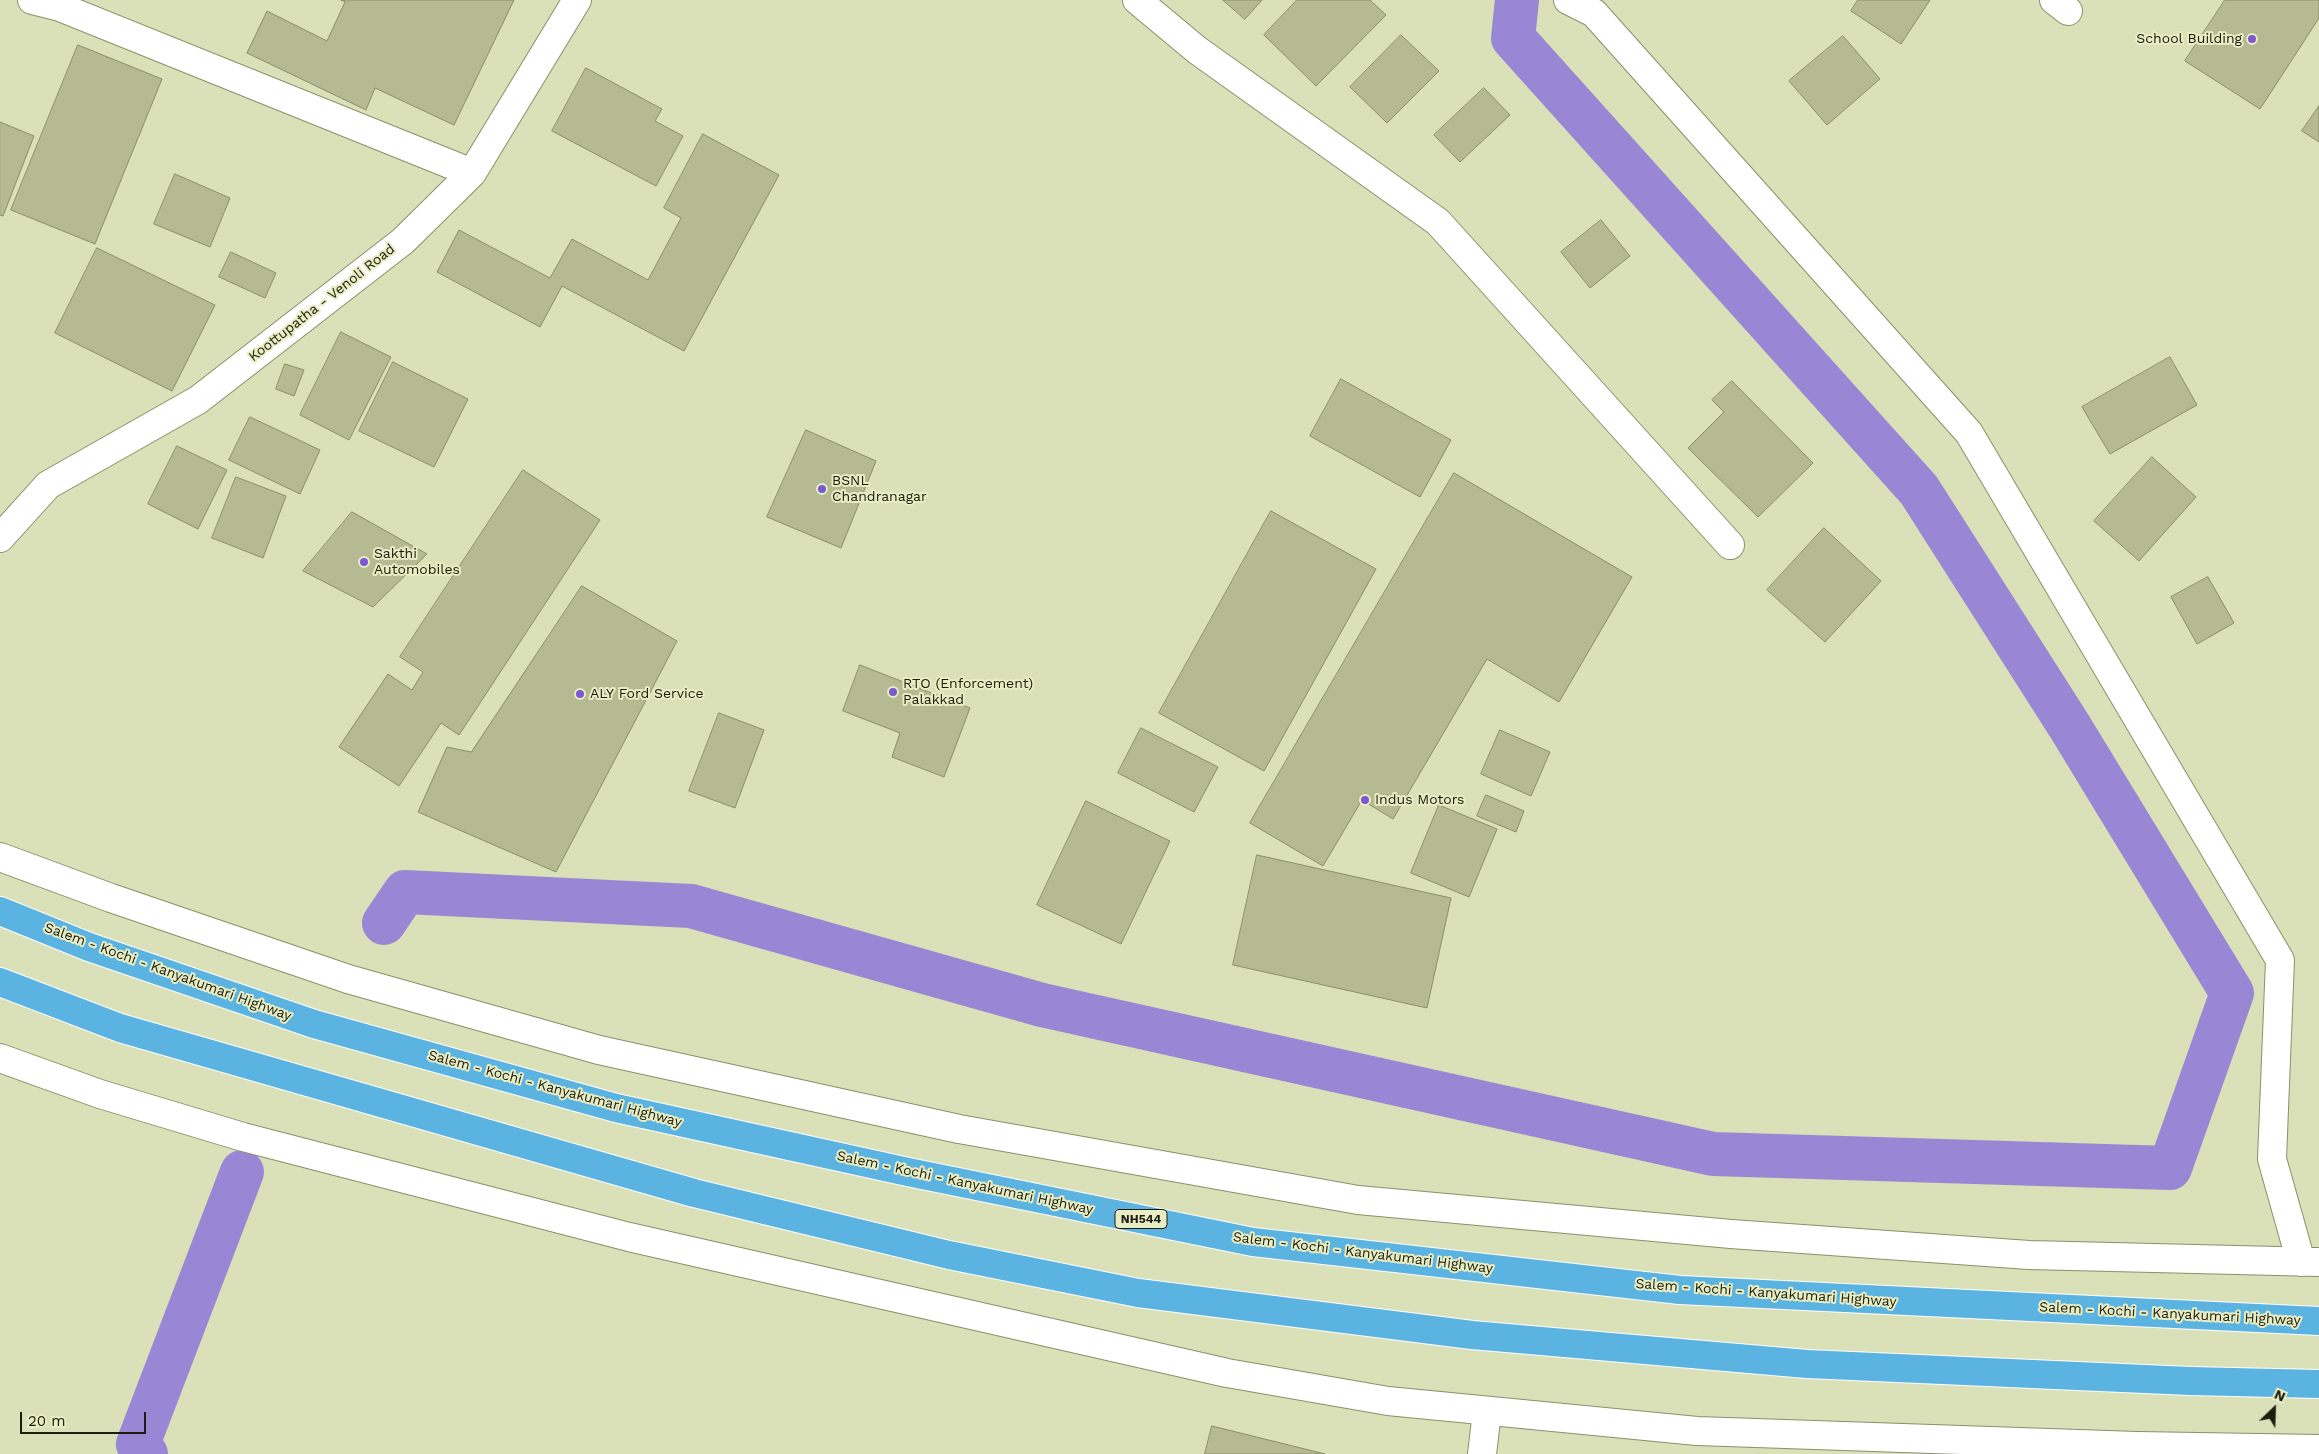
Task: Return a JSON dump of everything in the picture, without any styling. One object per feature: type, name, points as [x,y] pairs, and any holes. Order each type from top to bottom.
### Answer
[{"type":"highway","name":"Salem - Kochi - Kanyakumari Highway","points":[[0,911],[89,947],[314,1024],[616,1108],[908,1172],[1254,1242],[1680,1290],[2319,1320]]},
{"type":"highway","points":[[0,982],[120,1028],[694,1193],[949,1255],[1138,1293],[1472,1335],[1807,1364],[2190,1381],[2319,1384]]},
{"type":"street","points":[[32,0],[60,7],[472,173]]},
{"type":"street","name":"Koottupatha - Venoli Road","points":[[0,538],[48,485],[206,394],[403,241],[472,173],[577,0]]},
{"type":"street","points":[[1137,0],[1197,50],[1438,222],[1730,545]]},
{"type":"street","points":[[0,857],[111,898],[348,979],[599,1050],[959,1129],[1358,1200],[1731,1234],[2029,1255],[2310,1262],[2272,1159],[2280,960],[1969,433],[1600,6],[1568,0]]},
{"type":"street","points":[[0,1058],[100,1094],[243,1138],[629,1236],[1227,1373],[1388,1401],[1697,1431],[2127,1446],[2319,1449]]},
{"type":"street","points":[[1482,1454],[1487,1412]]},
{"type":"building","points":[[341,0],[514,0],[454,125],[375,88],[366,110],[247,53],[267,11],[327,41],[345,2]]},
{"type":"building","points":[[1223,0],[1262,0],[1245,19]]},
{"type":"building","points":[[1297,0],[1370,0],[1386,15],[1316,86],[1264,35]]},
{"type":"building","points":[[1858,0],[1930,0],[1901,44],[1851,11]]},
{"type":"building","name":"School Building","points":[[2225,0],[2319,0],[2319,18],[2260,109],[2185,61]]},
{"type":"building","points":[[1401,35],[1439,71],[1387,123],[1350,87]]},
{"type":"building","points":[[1843,36],[1880,79],[1827,125],[1789,81]]},
{"type":"building","points":[[78,45],[162,79],[95,244],[11,210]]},
{"type":"building","points":[[586,68],[662,109],[655,121],[683,136],[656,186],[552,131]]},
{"type":"building","points":[[1484,88],[1510,115],[1460,162],[1434,135]]},
{"type":"building","points":[[2319,106],[2319,142],[2302,131]]},
{"type":"building","points":[[0,122],[34,136],[3,216],[0,215]]},
{"type":"building","points":[[703,134],[779,175],[684,351],[562,286],[540,327],[437,272],[459,230],[550,278],[572,239],[648,280],[681,218],[664,208]]},
{"type":"building","points":[[175,174],[230,198],[210,247],[154,224]]},
{"type":"building","points":[[1601,220],[1630,256],[1590,288],[1561,252]]},
{"type":"building","points":[[97,248],[215,305],[172,391],[55,333]]},
{"type":"building","points":[[231,252],[276,273],[265,298],[219,277]]},
{"type":"building","points":[[341,332],[391,357],[349,440],[300,415]]},
{"type":"building","points":[[2170,357],[2197,405],[2110,454],[2082,407]]},
{"type":"building","points":[[393,362],[468,399],[434,467],[359,431]]},
{"type":"building","points":[[285,364],[304,370],[294,396],[276,389]]},
{"type":"building","points":[[1341,379],[1451,440],[1420,497],[1310,436]]},
{"type":"building","points":[[1732,381],[1813,463],[1758,517],[1688,448],[1724,412],[1712,400]]},
{"type":"building","points":[[250,417],[320,450],[300,494],[229,460]]},
{"type":"building","name":"BSNL Chandranagar","points":[[806,430],[876,461],[841,548],[767,517]]},
{"type":"building","points":[[177,446],[227,470],[198,529],[148,504]]},
{"type":"building","points":[[2152,457],[2196,497],[2139,561],[2094,521]]},
{"type":"building","points":[[523,470],[600,520],[459,735],[441,723],[399,786],[339,747],[388,674],[412,690],[423,672],[400,657]]},
{"type":"building","points":[[1454,473],[1632,577],[1559,702],[1487,659],[1393,819],[1362,800],[1323,866],[1250,823]]},
{"type":"building","points":[[236,477],[286,496],[263,558],[212,538]]},
{"type":"building","points":[[1271,511],[1376,569],[1264,771],[1159,713]]},
{"type":"building","name":"Sakthi Automobiles","points":[[352,512],[427,554],[373,607],[303,571]]},
{"type":"building","points":[[1824,528],[1881,581],[1825,642],[1767,590]]},
{"type":"building","points":[[2208,577],[2234,623],[2197,644],[2171,597]]},
{"type":"building","name":"ALY Ford Service","points":[[582,586],[677,641],[556,872],[418,812],[447,747],[471,752]]},
{"type":"building","points":[[860,665],[970,708],[944,777],[892,757],[900,733],[843,711]]},
{"type":"building","points":[[719,713],[764,730],[735,808],[689,791]]},
{"type":"building","points":[[1141,728],[1218,767],[1194,812],[1118,773]]},
{"type":"building","points":[[1500,730],[1550,752],[1531,796],[1481,774]]},
{"type":"building","points":[[1486,795],[1524,811],[1516,832],[1477,816]]},
{"type":"building","points":[[1086,801],[1170,841],[1121,944],[1037,905]]},
{"type":"building","points":[[1439,805],[1497,829],[1469,897],[1411,873]]},
{"type":"building","points":[[1257,855],[1451,898],[1427,1008],[1233,965]]},
{"type":"building","points":[[1212,1426],[1325,1454],[1205,1454]]},
{"type":"waterway","points":[[384,923],[405,892],[691,906],[1042,1005],[1713,1154],[2170,1168],[2232,993],[2070,727],[1919,490],[1513,38],[1517,0]]},
{"type":"waterway","points":[[146,1454],[138,1444],[242,1172]]},
{"type":"place","name":"School Building","points":[[2252,39]]},
{"type":"place","name":"BSNL Chandranagar","points":[[822,489]]},
{"type":"place","name":"Sakthi Automobiles","points":[[364,562]]},
{"type":"place","name":"RTO (Enforcement) Palakkad","points":[[893,692]]},
{"type":"place","name":"ALY Ford Service","points":[[580,694]]},
{"type":"place","name":"Indus Motors","points":[[1365,800]]}]
